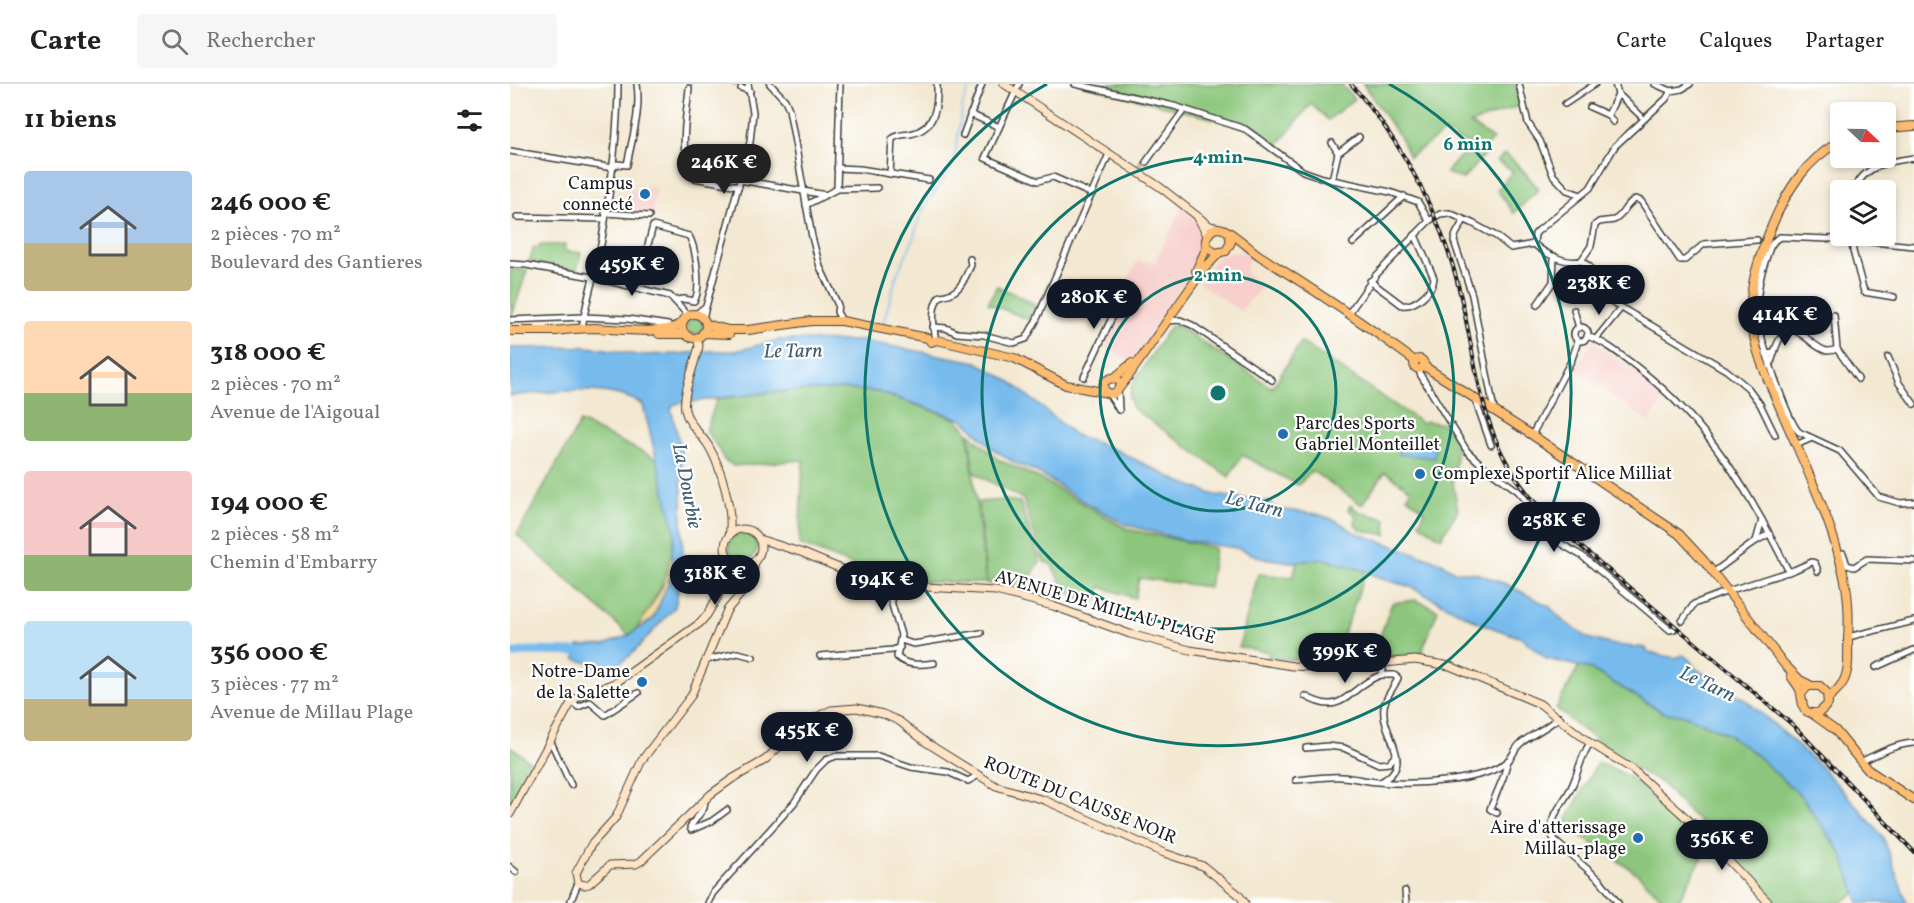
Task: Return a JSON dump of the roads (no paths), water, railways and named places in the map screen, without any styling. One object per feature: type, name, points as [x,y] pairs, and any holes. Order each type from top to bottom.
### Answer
[{"type":"main road","points":[[1896,127],[1914,126]]},
{"type":"main road","points":[[1811,713],[1820,712],[1841,686],[1845,676],[1848,660],[1848,600],[1841,567],[1821,505],[1758,353],[1751,324],[1752,288],[1758,260],[1785,195],[1793,182],[1812,162],[1830,148]]},
{"type":"main road","points":[[1218,254],[1208,247],[1206,242],[1207,235],[1220,228],[1349,313],[1420,365],[1494,410],[1679,534],[1714,572],[1784,664],[1800,680],[1824,688],[1834,686],[1845,676]]},
{"type":"main road","points":[[1228,250],[1231,242],[1229,234]]},
{"type":"main road","points":[[1106,390],[1108,378],[1114,378],[1129,368],[1174,307],[1204,258],[1208,247]]},
{"type":"main road","points":[[641,331],[672,328],[695,319],[728,330],[748,330],[811,321],[842,321],[881,329],[933,335],[1008,356],[1066,385],[1115,393],[1202,271],[1218,254],[1228,250],[1251,250]]},
{"type":"main road","points":[[685,334],[695,319]]},
{"type":"main road","points":[[695,319],[700,339]]},
{"type":"main road","points":[[510,331],[641,331],[685,334],[700,339],[813,324],[858,325]]},
{"type":"main road","points":[[552,331],[582,328],[605,330]]},
{"type":"main road","points":[[1114,378],[1118,381],[1119,388]]},
{"type":"main road","points":[[1784,664],[1801,694],[1802,706],[1835,730]]},
{"type":"main road","points":[[1801,694],[1810,685]]},
{"type":"main road","points":[[1824,688],[1829,717],[1835,730],[1860,762],[1872,773],[1914,800]]},
{"type":"street","points":[[582,328],[602,240],[613,168],[618,122],[618,84]]},
{"type":"street","points":[[613,168],[616,164],[627,165],[638,118],[637,84]]},
{"type":"street","points":[[510,264],[638,286],[670,296],[695,319],[706,306],[740,183],[753,124],[748,84]]},
{"type":"street","points":[[770,84],[785,100],[789,109],[803,191],[820,267],[837,305],[837,312],[833,320],[829,321]]},
{"type":"street","points":[[837,189],[840,84]]},
{"type":"street","points":[[890,174],[892,139],[896,135],[914,133],[931,122],[936,113],[938,84]]},
{"type":"street","points":[[963,135],[982,84]]},
{"type":"street","points":[[1004,84],[1109,154],[1139,171],[1210,225],[1220,228]]},
{"type":"street","points":[[1019,84],[985,158],[1038,181],[1053,177],[1092,194]]},
{"type":"street","points":[[1075,84],[1184,110],[1245,129],[1303,171],[1404,196],[1418,202],[1429,221]]},
{"type":"street","points":[[1519,84],[1528,123],[1540,141],[1553,175],[1567,190],[1581,195]]},
{"type":"street","points":[[1565,104],[1595,84]]},
{"type":"street","points":[[1615,84],[1618,94],[1641,116]]},
{"type":"street","points":[[1655,84],[1671,91],[1682,89],[1690,84]]},
{"type":"street","points":[[689,87],[684,145],[689,173],[694,178],[826,195]]},
{"type":"street","points":[[741,88],[750,91]]},
{"type":"street","points":[[1534,244],[1535,234],[1590,188],[1615,146],[1666,99],[1671,91]]},
{"type":"street","points":[[1608,116],[1618,94]]},
{"type":"street","points":[[1590,107],[1608,116],[1613,122]]},
{"type":"street","points":[[1146,162],[1184,110]]},
{"type":"street","points":[[970,114],[999,127]]},
{"type":"street","points":[[1332,180],[1338,153],[1359,137]]},
{"type":"street","points":[[1332,143],[1338,153]]},
{"type":"street","points":[[510,151],[613,168]]},
{"type":"street","points":[[933,335],[946,328],[957,333],[984,335],[1014,343],[1026,339],[1109,154]]},
{"type":"street","points":[[1860,180],[1871,169],[1886,163],[1914,158]]},
{"type":"street","points":[[837,168],[860,169],[929,180]]},
{"type":"street","points":[[806,205],[837,189],[877,188]]},
{"type":"street","points":[[1353,243],[1404,196]]},
{"type":"street","points":[[1581,261],[1591,246],[1596,225],[1599,222],[1612,221],[1619,217],[1625,206],[1636,199],[1641,201],[1680,260],[1684,260],[1704,244],[1757,240]]},
{"type":"street","points":[[1196,213],[1207,235]]},
{"type":"street","points":[[1349,313],[1370,281],[1429,221],[1446,213],[1497,236],[1511,248],[1534,244]]},
{"type":"street","points":[[517,217],[649,216]]},
{"type":"street","points":[[1464,220],[1454,241],[1472,295],[1494,410]]},
{"type":"street","points":[[638,286],[653,226],[683,233],[690,236],[693,243],[698,296],[694,301],[676,300]]},
{"type":"street","points":[[1370,281],[1406,306],[1411,305],[1431,289],[1434,278],[1415,235]]},
{"type":"street","points":[[1830,239],[1780,237],[1773,241],[1761,274],[1758,295],[1759,327],[1766,354],[1798,431],[1840,451],[1880,497],[1900,503],[1914,502]]},
{"type":"street","points":[[1534,244],[1542,252],[1566,260],[1581,261],[1589,266],[1594,281],[1602,293],[1621,308],[1726,370],[1748,388],[1760,404],[1775,435]]},
{"type":"street","points":[[1896,244],[1914,246]]},
{"type":"street","points":[[1853,246],[1856,266],[1864,292],[1894,297]]},
{"type":"street","points":[[1537,305],[1553,282],[1554,256]]},
{"type":"street","points":[[933,335],[936,300],[940,296],[950,295],[956,291],[971,265],[970,259]]},
{"type":"street","points":[[1084,377],[1124,292]]},
{"type":"street","points":[[1596,339],[1621,308]]},
{"type":"street","points":[[1175,310],[1180,320]]},
{"type":"street","points":[[1574,310],[1579,328]]},
{"type":"street","points":[[837,312],[842,321]]},
{"type":"street","points":[[1834,315],[1837,350],[1858,379]]},
{"type":"street","points":[[510,320],[583,317],[628,319],[668,325]]},
{"type":"street","points":[[1167,321],[1180,320],[1192,325],[1272,380]]},
{"type":"street","points":[[1578,341],[1584,341],[1587,336],[1586,330],[1579,328]]},
{"type":"street","points":[[1532,435],[1572,359],[1578,341],[1574,334],[1579,328]]},
{"type":"street","points":[[1770,366],[1781,337],[1790,331],[1801,332],[1828,351],[1837,350]]},
{"type":"street","points":[[1587,336],[1619,353],[1650,377],[1690,415],[1737,477],[1789,572]]},
{"type":"street","points":[[510,814],[572,701],[617,682],[700,623],[718,596],[726,541],[729,536],[729,511],[713,454],[690,422],[685,409],[685,399],[700,339]]},
{"type":"street","points":[[1766,354],[1774,353]]},
{"type":"street","points":[[1888,357],[1899,383],[1914,404]]},
{"type":"street","points":[[1420,365],[1420,374],[1467,451],[1518,491],[1525,499],[1535,522],[1558,542],[1582,556],[1671,630],[1674,629]]},
{"type":"street","points":[[1106,390],[1119,410],[1119,388]]},
{"type":"street","points":[[1474,398],[1491,445]]},
{"type":"street","points":[[1796,445],[1812,438]]},
{"type":"street","points":[[729,511],[743,529]]},
{"type":"street","points":[[1756,541],[1762,519]]},
{"type":"street","points":[[570,903],[578,883],[576,873],[587,853],[596,838],[616,817],[642,760],[691,696],[727,610],[750,585],[751,574],[761,547],[759,539],[752,531],[743,529],[729,536]]},
{"type":"street","points":[[1714,572],[1769,534]]},
{"type":"street","name":"AVENUE DE MILLAU PLAGE","points":[[759,539],[857,576],[925,587],[996,591],[1053,606],[1150,640],[1232,658],[1321,667],[1418,660],[1450,666],[1533,700],[1559,717],[1590,743],[1632,769],[1692,823],[1769,903]]},
{"type":"street","name":"AVENUE DE MILLAU PLAGE","points":[[757,558],[768,551],[786,549]]},
{"type":"street","points":[[726,553],[734,563],[744,565],[757,558]]},
{"type":"street","points":[[1843,554],[1847,565],[1854,567],[1867,559],[1914,561]]},
{"type":"street","points":[[1682,621],[1694,604],[1728,591],[1789,572],[1812,562],[1815,563],[1818,571]]},
{"type":"street","points":[[721,582],[728,567],[734,563]]},
{"type":"street","points":[[744,565],[751,574]]},
{"type":"street","points":[[885,581],[901,640],[898,660],[921,666],[933,663]]},
{"type":"street","points":[[1848,637],[1914,621]]},
{"type":"street","points":[[901,640],[920,644],[981,633]]},
{"type":"street","points":[[819,656],[893,650],[900,647]]},
{"type":"street","points":[[1876,667],[1914,650]]},
{"type":"street","points":[[706,660],[738,654],[753,657]]},
{"type":"street","points":[[1381,675],[1382,663]]},
{"type":"street","points":[[1305,696],[1329,705],[1339,703],[1363,683],[1381,675],[1394,675],[1398,678],[1383,710],[1396,755],[1396,768],[1390,777],[1378,782]]},
{"type":"street","points":[[572,701],[578,707],[590,702],[605,715],[638,693]]},
{"type":"street","name":"ROUTE DU CAUSSE NOIR","points":[[578,883],[589,884],[610,865],[636,864],[641,861],[705,800],[732,779],[765,760],[804,723],[822,713],[848,708],[892,717],[977,776],[1005,789],[1044,800],[1164,853],[1197,864],[1209,870],[1238,894],[1245,903]]},
{"type":"street","points":[[1497,813],[1490,809],[1513,751],[1559,717]]},
{"type":"street","points":[[550,740],[571,785]]},
{"type":"street","points":[[1590,743],[1581,756],[1572,787],[1556,816],[1551,829],[1552,836],[1608,887],[1618,903]]},
{"type":"street","points":[[1860,762],[1905,743],[1914,743]]},
{"type":"street","points":[[1306,748],[1328,746],[1344,748],[1379,764],[1389,763],[1396,755]]},
{"type":"street","points":[[708,903],[713,893],[794,803],[816,770],[826,760],[836,756],[878,756],[911,767],[948,772],[968,781],[977,776]]},
{"type":"street","points":[[1296,780],[1344,777],[1378,782],[1458,779],[1497,768],[1508,760]]},
{"type":"street","points":[[705,800],[704,807],[690,827],[691,830],[712,821],[727,810]]},
{"type":"street","points":[[510,867],[516,872]]},
{"type":"street","points":[[1405,891],[1406,903]]},
{"type":"water","name":"Le Tarn","points":[[778,340],[862,341],[977,362],[1011,382],[1075,435],[1116,450],[1178,481],[1215,495],[1269,502],[1277,509],[1317,514],[1335,520],[1354,532],[1440,562],[1454,571],[1475,573],[1506,584],[1549,606],[1563,621],[1590,639],[1614,645],[1646,648],[1647,652],[1675,658],[1683,655],[1696,669],[1747,701],[1784,733],[1821,767],[1855,804],[1883,837],[1907,903],[1859,903],[1842,854],[1802,797],[1753,752],[1724,732],[1684,715],[1664,713],[1591,669],[1547,659],[1522,638],[1482,624],[1411,587],[1379,578],[1366,571],[1326,559],[1291,562],[1262,558],[1237,548],[1182,540],[1125,524],[1037,472],[1013,462],[993,449],[964,420],[878,392],[845,389],[772,392],[674,404],[671,409],[681,449],[683,566],[675,607],[632,654],[611,670],[575,659],[578,646],[604,645],[629,635],[653,619],[674,570],[672,551],[675,532],[643,405],[629,398],[597,391],[561,391],[510,396],[510,348],[585,347],[636,355],[678,354],[736,351]]},
{"type":"water","points":[[1400,440],[1436,444],[1434,458],[1398,454]]},
{"type":"waterway","points":[[883,324],[897,274],[912,242],[920,216],[954,161],[963,103],[971,84]]},
{"type":"waterway","name":"La Dourbie","points":[[510,654],[530,651],[588,652]]},
{"type":"tunnel","points":[[732,84],[741,88]]},
{"type":"tunnel","points":[[1141,169],[1146,162]]},
{"type":"railway","points":[[1351,84],[1396,144],[1432,210],[1457,279],[1487,416],[1507,464],[1523,487],[1561,530],[1794,726],[1914,852]]},
{"type":"place","name":"Campus connecté","points":[[645,194]]},
{"type":"place","name":"Parc des Sports Gabriel Monteillet","points":[[1283,434]]},
{"type":"place","name":"Complexe Sportif Alice Milliat","points":[[1420,474]]},
{"type":"place","name":"Notre-Dame de la Salette","points":[[642,682]]},
{"type":"place","name":"Aire d'atterissage Millau-plage","points":[[1638,838]]}]
